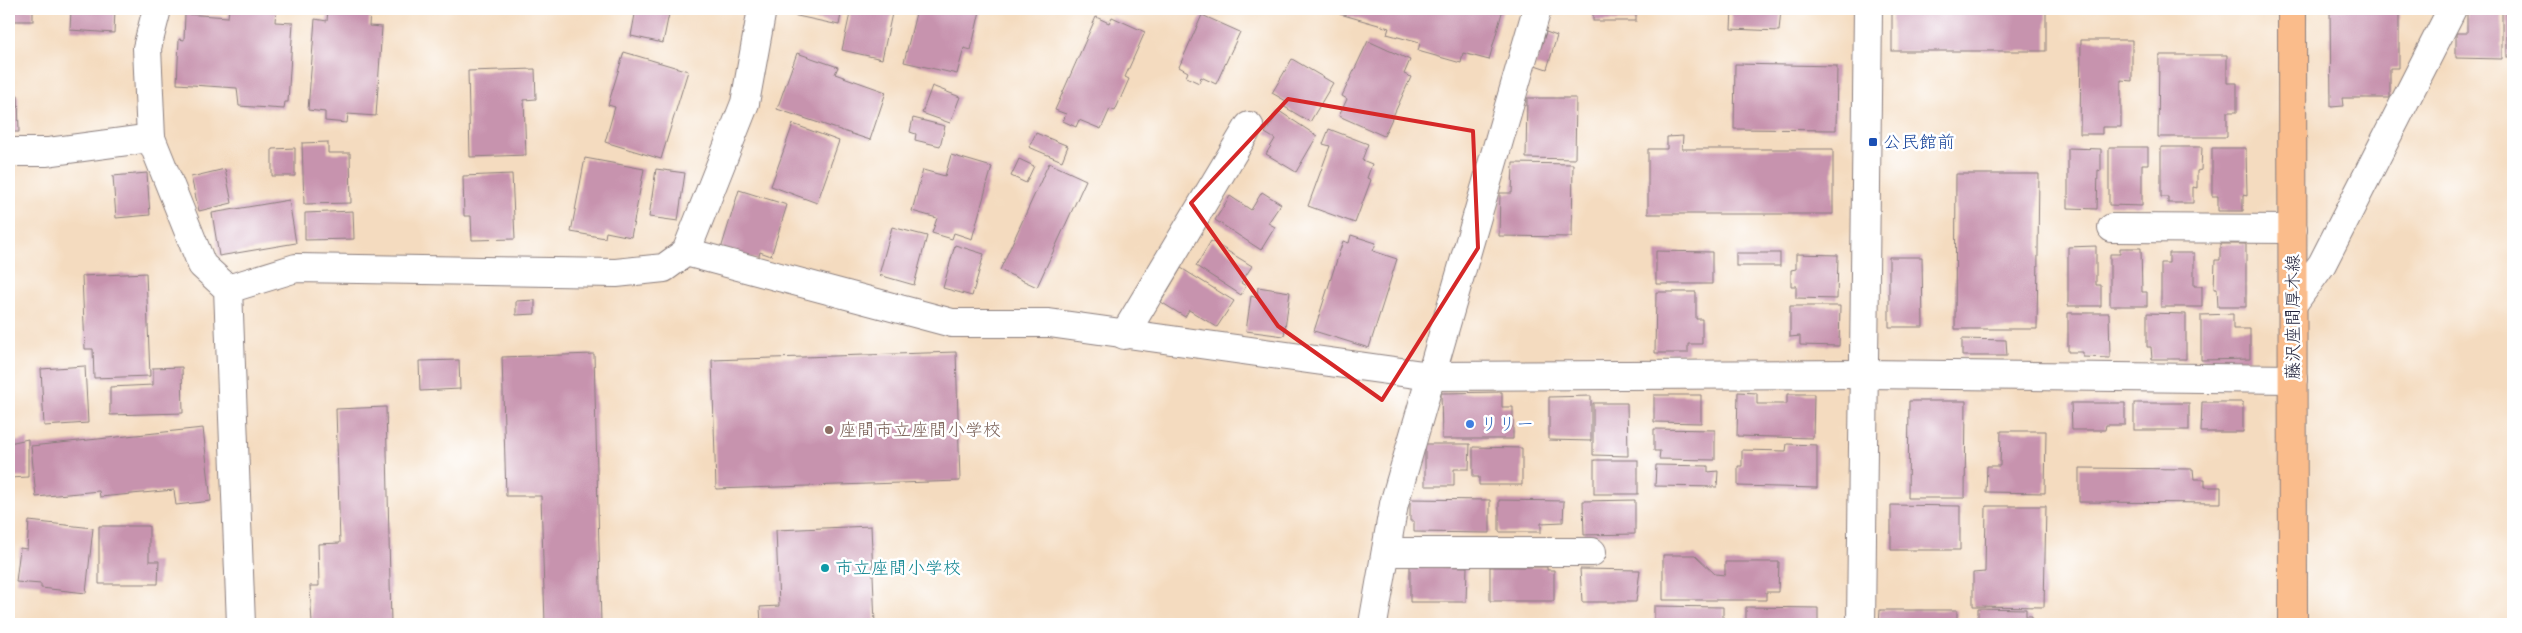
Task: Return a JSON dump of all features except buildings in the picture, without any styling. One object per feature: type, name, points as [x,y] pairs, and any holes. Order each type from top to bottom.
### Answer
[{"type":"main road","name":"藤沢座間厚木線","points":[[2292,9],[2292,624]]},
{"type":"street","points":[[157,9],[147,48],[151,138],[202,265],[228,289],[240,624]]},
{"type":"street","points":[[228,289],[296,268],[616,273],[664,268],[686,252],[745,103],[762,9]]},
{"type":"street","points":[[1373,624],[1394,504],[1537,9]]},
{"type":"street","points":[[1861,624],[1868,9]]},
{"type":"street","points":[[2293,304],[2322,264],[2452,9]]},
{"type":"street","points":[[1124,335],[1249,126]]},
{"type":"street","points":[[9,152],[47,152],[151,138]]},
{"type":"street","points":[[2112,228],[2293,229]]},
{"type":"street","points":[[686,252],[952,323],[1049,323],[1124,335],[1430,376],[1863,374],[2293,379]]},
{"type":"street","points":[[1386,552],[1592,552]]},
{"type":"highlighted area","points":[[1288,99],[1473,131],[1478,248],[1382,400],[1278,326],[1191,203]]},
{"type":"place","name":"公民館前","points":[[1873,142]]},
{"type":"place","name":"リリー","points":[[1470,424]]},
{"type":"place","name":"座間市立座間小学校","points":[[829,430]]},
{"type":"place","name":"市立座間小学校","points":[[825,568]]}]
